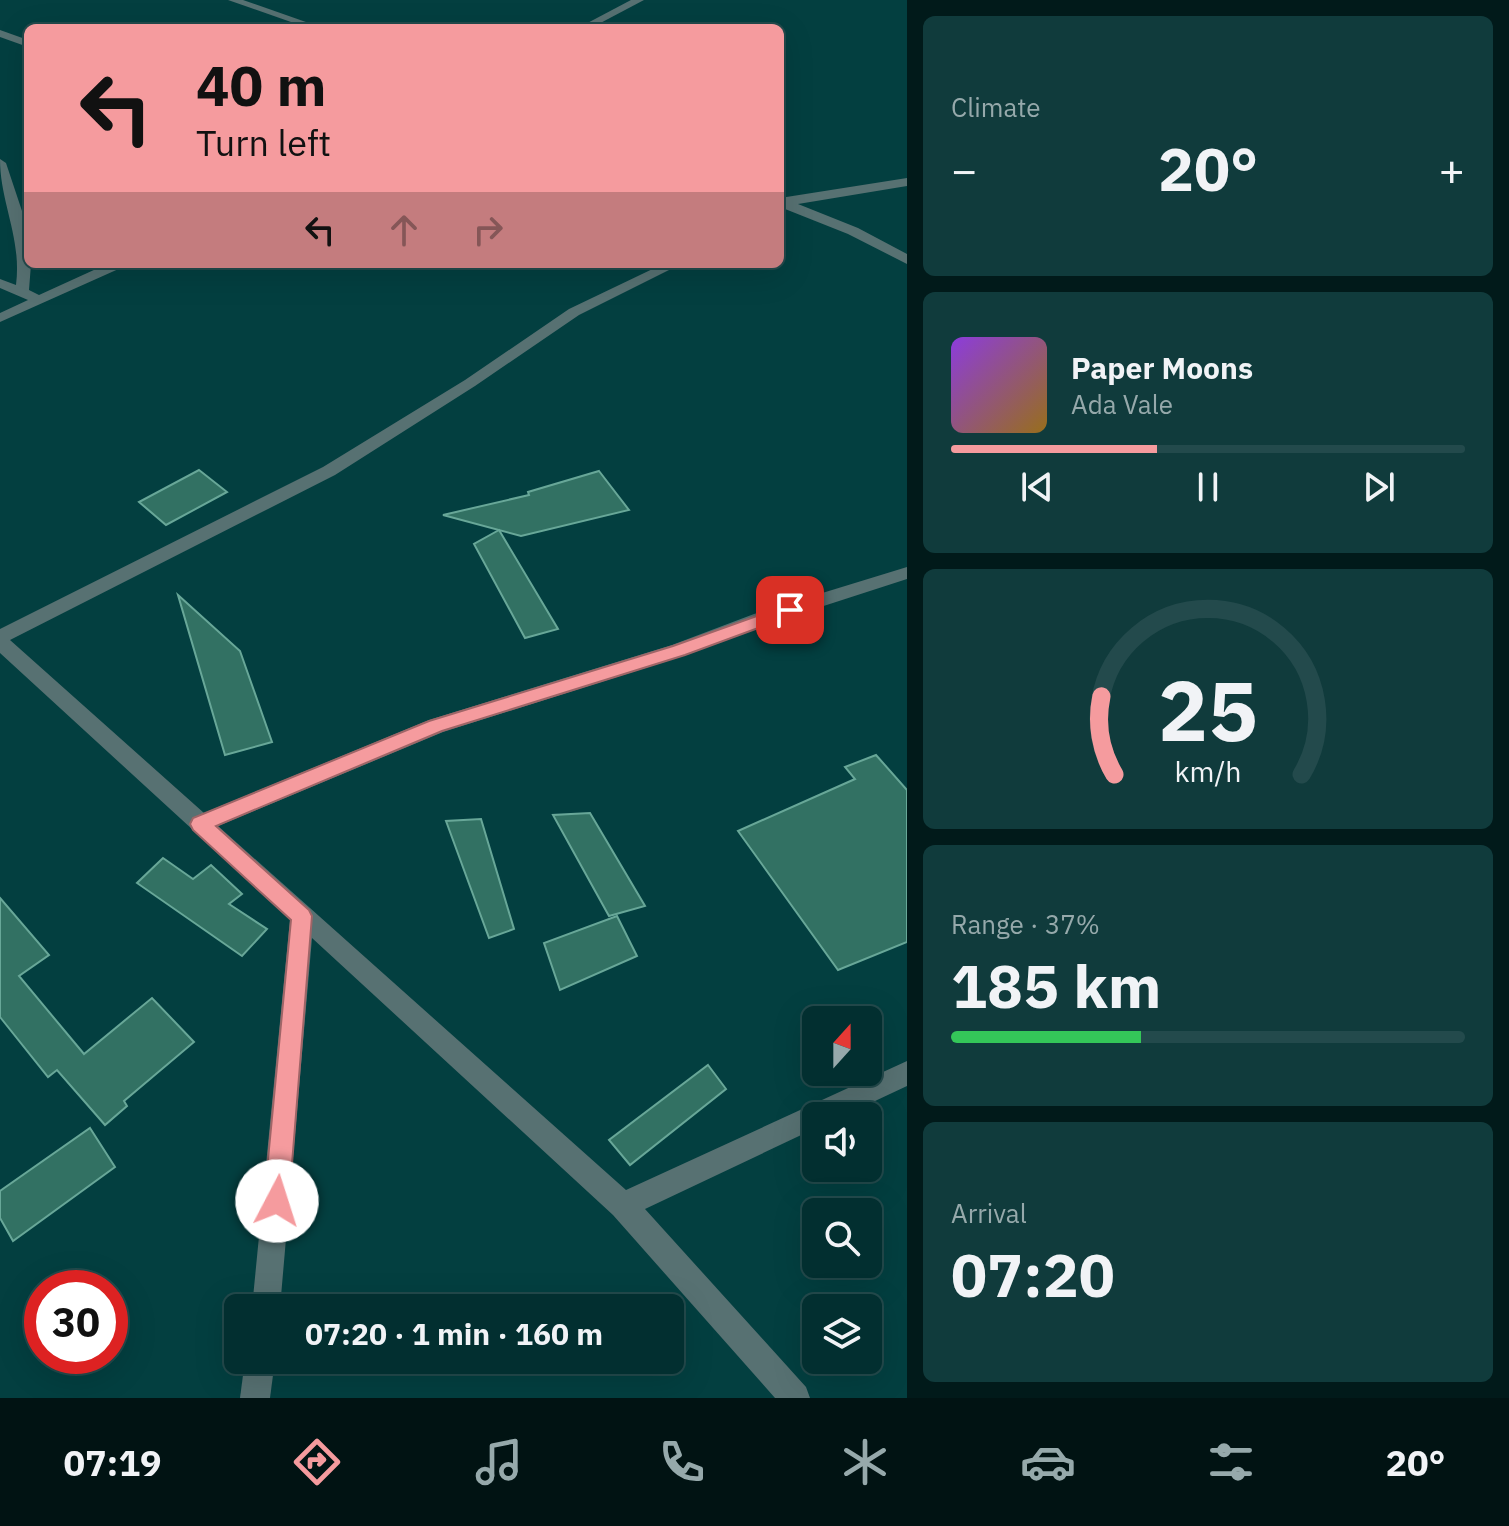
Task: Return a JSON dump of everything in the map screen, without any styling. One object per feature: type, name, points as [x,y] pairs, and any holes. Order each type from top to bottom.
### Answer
[{"type":"street","points":[[233,0],[306,24]]},
{"type":"street","points":[[591,24],[639,0]]},
{"type":"street","points":[[0,33],[24,42]]},
{"type":"street","points":[[0,163],[24,236]]},
{"type":"street","points":[[784,202],[907,182]]},
{"type":"street","points":[[784,204],[853,231],[907,260]]},
{"type":"street","points":[[22,292],[26,268]]},
{"type":"street","points":[[0,318],[109,268]]},
{"type":"street","points":[[666,268],[574,312],[470,383],[329,471],[0,639],[200,824],[623,1205],[795,1398]]},
{"type":"street","points":[[0,283],[41,300]]},
{"type":"street","points":[[200,824],[436,726],[679,650],[761,619],[907,573]]},
{"type":"street","points":[[267,1294],[302,916]]},
{"type":"street","points":[[623,1205],[907,1073]]},
{"type":"street","points":[[255,1398],[258,1374]]},
{"type":"building","points":[[199,470],[227,492],[166,525],[139,502]]},
{"type":"building","points":[[599,471],[629,510],[521,536],[443,515],[529,495],[528,492]]},
{"type":"building","points":[[499,530],[558,629],[525,638],[474,544]]},
{"type":"building","points":[[178,595],[240,651],[272,742],[225,755]]},
{"type":"building","points":[[876,755],[907,790],[907,942],[838,970],[738,831],[855,779],[845,767]]},
{"type":"building","points":[[590,813],[645,906],[609,916],[553,815]]},
{"type":"building","points":[[481,819],[514,929],[489,938],[446,821]]},
{"type":"building","points":[[163,858],[193,879],[211,865],[242,894],[229,904],[267,929],[242,956],[137,883]]},
{"type":"building","points":[[0,898],[49,955],[19,976],[84,1054],[152,998],[194,1042],[124,1101],[127,1106],[105,1125],[57,1070],[48,1077],[0,1017]]},
{"type":"building","points":[[617,916],[637,956],[560,990],[544,943]]},
{"type":"building","points":[[708,1065],[726,1089],[630,1165],[609,1140]]},
{"type":"building","points":[[90,1128],[115,1167],[13,1241],[0,1218],[0,1191]]},
{"type":"route","points":[[277,1201],[302,916],[200,824],[436,726],[679,650],[790,610]]}]
